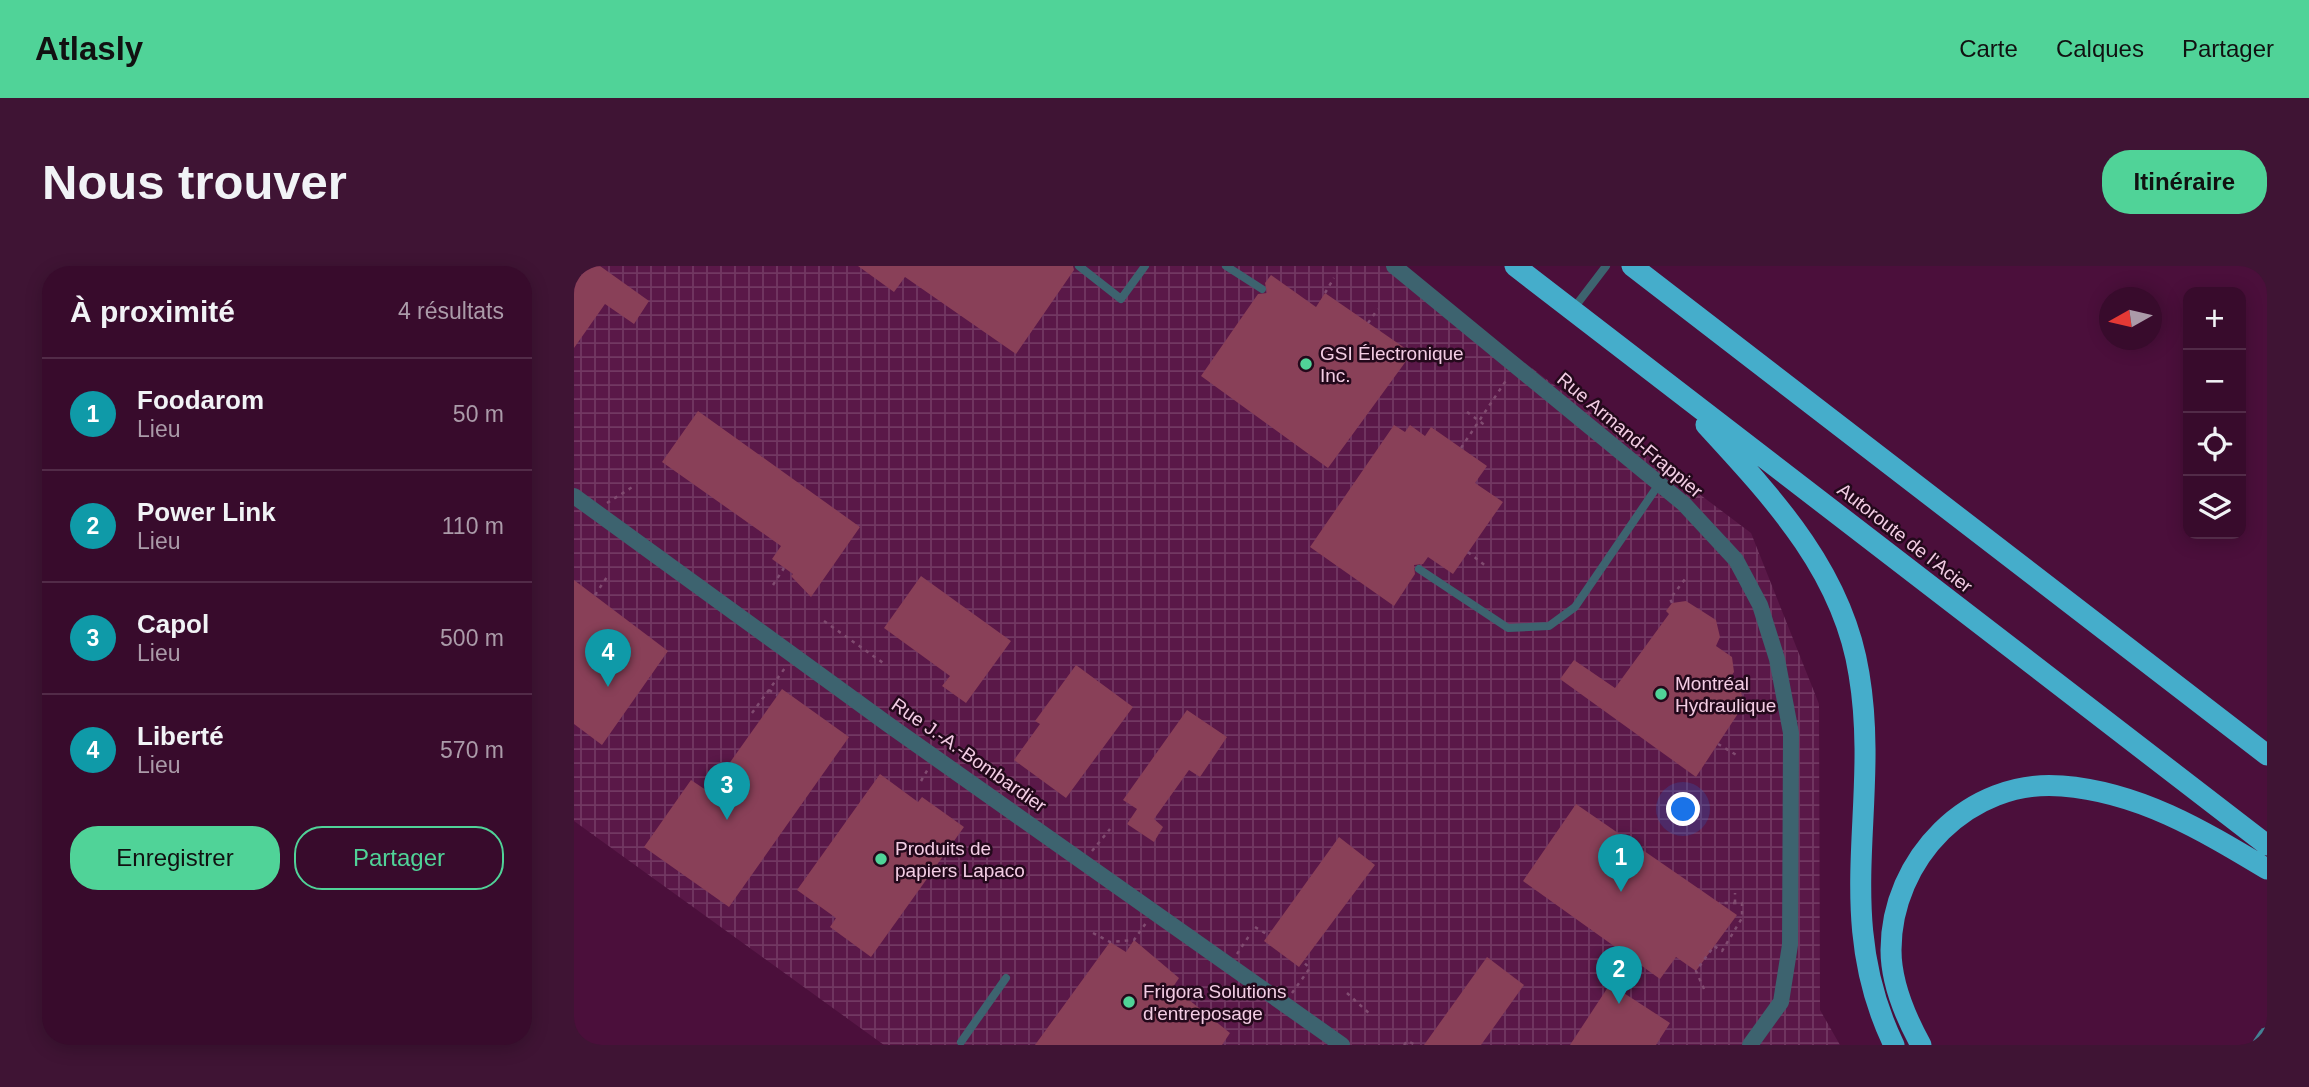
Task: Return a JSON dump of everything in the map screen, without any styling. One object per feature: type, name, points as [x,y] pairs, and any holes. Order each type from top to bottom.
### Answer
[{"type":"highway","name":"Autoroute de l'Acier","points":[[1515,266],[2267,845]]},
{"type":"highway","points":[[1632,266],[2267,755]]},
{"type":"highway","points":[[1664,380],[1783,511],[1817,559],[1844,617],[1859,673],[1864,717],[1859,901],[1862,942],[1870,983],[1894,1045]]},
{"type":"highway","points":[[1921,1045],[1895,981],[1891,952],[1896,910],[1904,882],[1919,856],[1939,832],[1975,806],[2003,793],[2034,786],[2092,790],[2130,799],[2184,820],[2267,869]]},
{"type":"main road","points":[[2261,1045],[2267,1036]]},
{"type":"street","name":"Rue Armand-Frappier","points":[[1394,266],[1684,504],[1736,560],[1760,604],[1777,659],[1791,733],[1790,945],[1781,1002],[1750,1045]]},
{"type":"street","name":"Rue J.-A.-Bombardier","points":[[574,496],[1342,1045]]},
{"type":"lane","points":[[1079,266],[1121,299],[1145,266]]},
{"type":"lane","points":[[1226,266],[1262,289]]},
{"type":"lane","points":[[1572,310],[1606,266]]},
{"type":"lane","points":[[1419,569],[1508,628],[1549,626],[1575,607],[1659,484]]},
{"type":"lane","points":[[961,1042],[1006,978]]},
{"type":"path","points":[[1325,293],[1334,278]]},
{"type":"path","points":[[1368,323],[1378,309]]},
{"type":"path","points":[[1461,447],[1507,379]]},
{"type":"path","points":[[1467,412],[1486,426]]},
{"type":"path","points":[[594,511],[634,486]]},
{"type":"path","points":[[1468,552],[1488,567]]},
{"type":"path","points":[[773,585],[784,568]]},
{"type":"path","points":[[595,595],[607,577]]},
{"type":"path","points":[[1672,603],[1670,599],[1685,579]]},
{"type":"path","points":[[824,621],[886,665]]},
{"type":"path","points":[[752,713],[794,655]]},
{"type":"path","points":[[769,690],[777,695]]},
{"type":"path","points":[[1718,744],[1738,756]]},
{"type":"path","points":[[1083,862],[1110,829]]},
{"type":"path","points":[[1735,893],[1735,903]]},
{"type":"path","points":[[1704,989],[1696,971],[1714,946],[1721,951],[1742,918],[1742,903],[1720,903]]},
{"type":"path","points":[[1093,933],[1110,942],[1134,940],[1154,911]]},
{"type":"path","points":[[1255,927],[1268,935]]},
{"type":"path","points":[[1229,965],[1249,936]]},
{"type":"path","points":[[1284,1004],[1310,968],[1303,962]]},
{"type":"path","points":[[1347,993],[1371,1016]]},
{"type":"path","points":[[1405,1045],[1407,1041],[1416,1045]]},
{"type":"shaded area","points":[[574,266],[1396,266],[1751,533],[1819,704],[1820,1010],[1840,1045],[884,1045],[574,821]]},
{"type":"building","points":[[574,266],[600,266],[649,301],[634,324],[605,304],[574,348]]},
{"type":"building","points":[[858,266],[1073,266],[1074,270],[1016,354],[905,277],[894,292]]},
{"type":"building","name":"GSI Électronique Inc.","points":[[1271,275],[1316,307],[1325,293],[1412,353],[1328,468],[1201,376],[1258,294],[1267,293],[1265,283]]},
{"type":"building","points":[[698,411],[860,527],[811,597],[791,576],[793,574],[772,559],[781,546],[662,462]]},
{"type":"building","points":[[1394,425],[1405,432],[1410,425],[1425,436],[1431,427],[1487,466],[1475,483],[1503,502],[1453,574],[1428,557],[1423,564],[1414,565],[1415,574],[1394,606],[1310,547]]},
{"type":"building","points":[[921,576],[1011,641],[966,703],[942,686],[950,676],[884,628]]},
{"type":"building","points":[[574,580],[668,651],[602,745],[574,724]]},
{"type":"building","name":"Montréal Hydraulique","points":[[1686,601],[1716,620],[1720,637],[1716,646],[1732,657],[1734,672],[1730,678],[1737,682],[1745,703],[1696,777],[1560,679],[1574,660],[1615,688],[1669,614],[1666,611],[1672,603]]},
{"type":"building","points":[[1076,665],[1133,707],[1066,798],[1014,760],[1040,724],[1035,721]]},
{"type":"building","points":[[782,689],[849,737],[729,907],[644,847],[691,780],[709,792]]},
{"type":"building","points":[[1187,710],[1227,737],[1200,777],[1189,770],[1154,819],[1163,827],[1154,842],[1127,824],[1137,809],[1123,800]]},
{"type":"building","name":"Produits de papiers Lapaco","points":[[880,774],[918,802],[922,797],[964,827],[871,957],[830,927],[836,918],[797,890]]},
{"type":"building","points":[[1576,804],[1737,915],[1696,971],[1676,957],[1660,979],[1523,881]]},
{"type":"building","points":[[1339,837],[1375,865],[1299,967],[1264,941]]},
{"type":"building","name":"Frigora Solutions d'entreposage","points":[[1134,940],[1179,978],[1173,987],[1230,1033],[1222,1045],[1035,1045],[1110,942],[1126,952]]},
{"type":"building","points":[[1487,957],[1524,985],[1481,1045],[1424,1045]]},
{"type":"building","points":[[1610,984],[1670,1023],[1656,1045],[1570,1045]]},
{"type":"place","name":"GSI Électronique Inc.","points":[[1306,364]]},
{"type":"place","name":"Liberté","points":[[608,687]]},
{"type":"place","name":"Montréal Hydraulique","points":[[1661,694]]},
{"type":"place","name":"Capol","points":[[727,820]]},
{"type":"place","name":"Produits de papiers Lapaco","points":[[881,859]]},
{"type":"place","name":"Foodarom","points":[[1621,892]]},
{"type":"place","name":"Frigora Solutions d'entreposage","points":[[1129,1002]]},
{"type":"place","name":"Power Link","points":[[1619,1004]]}]
